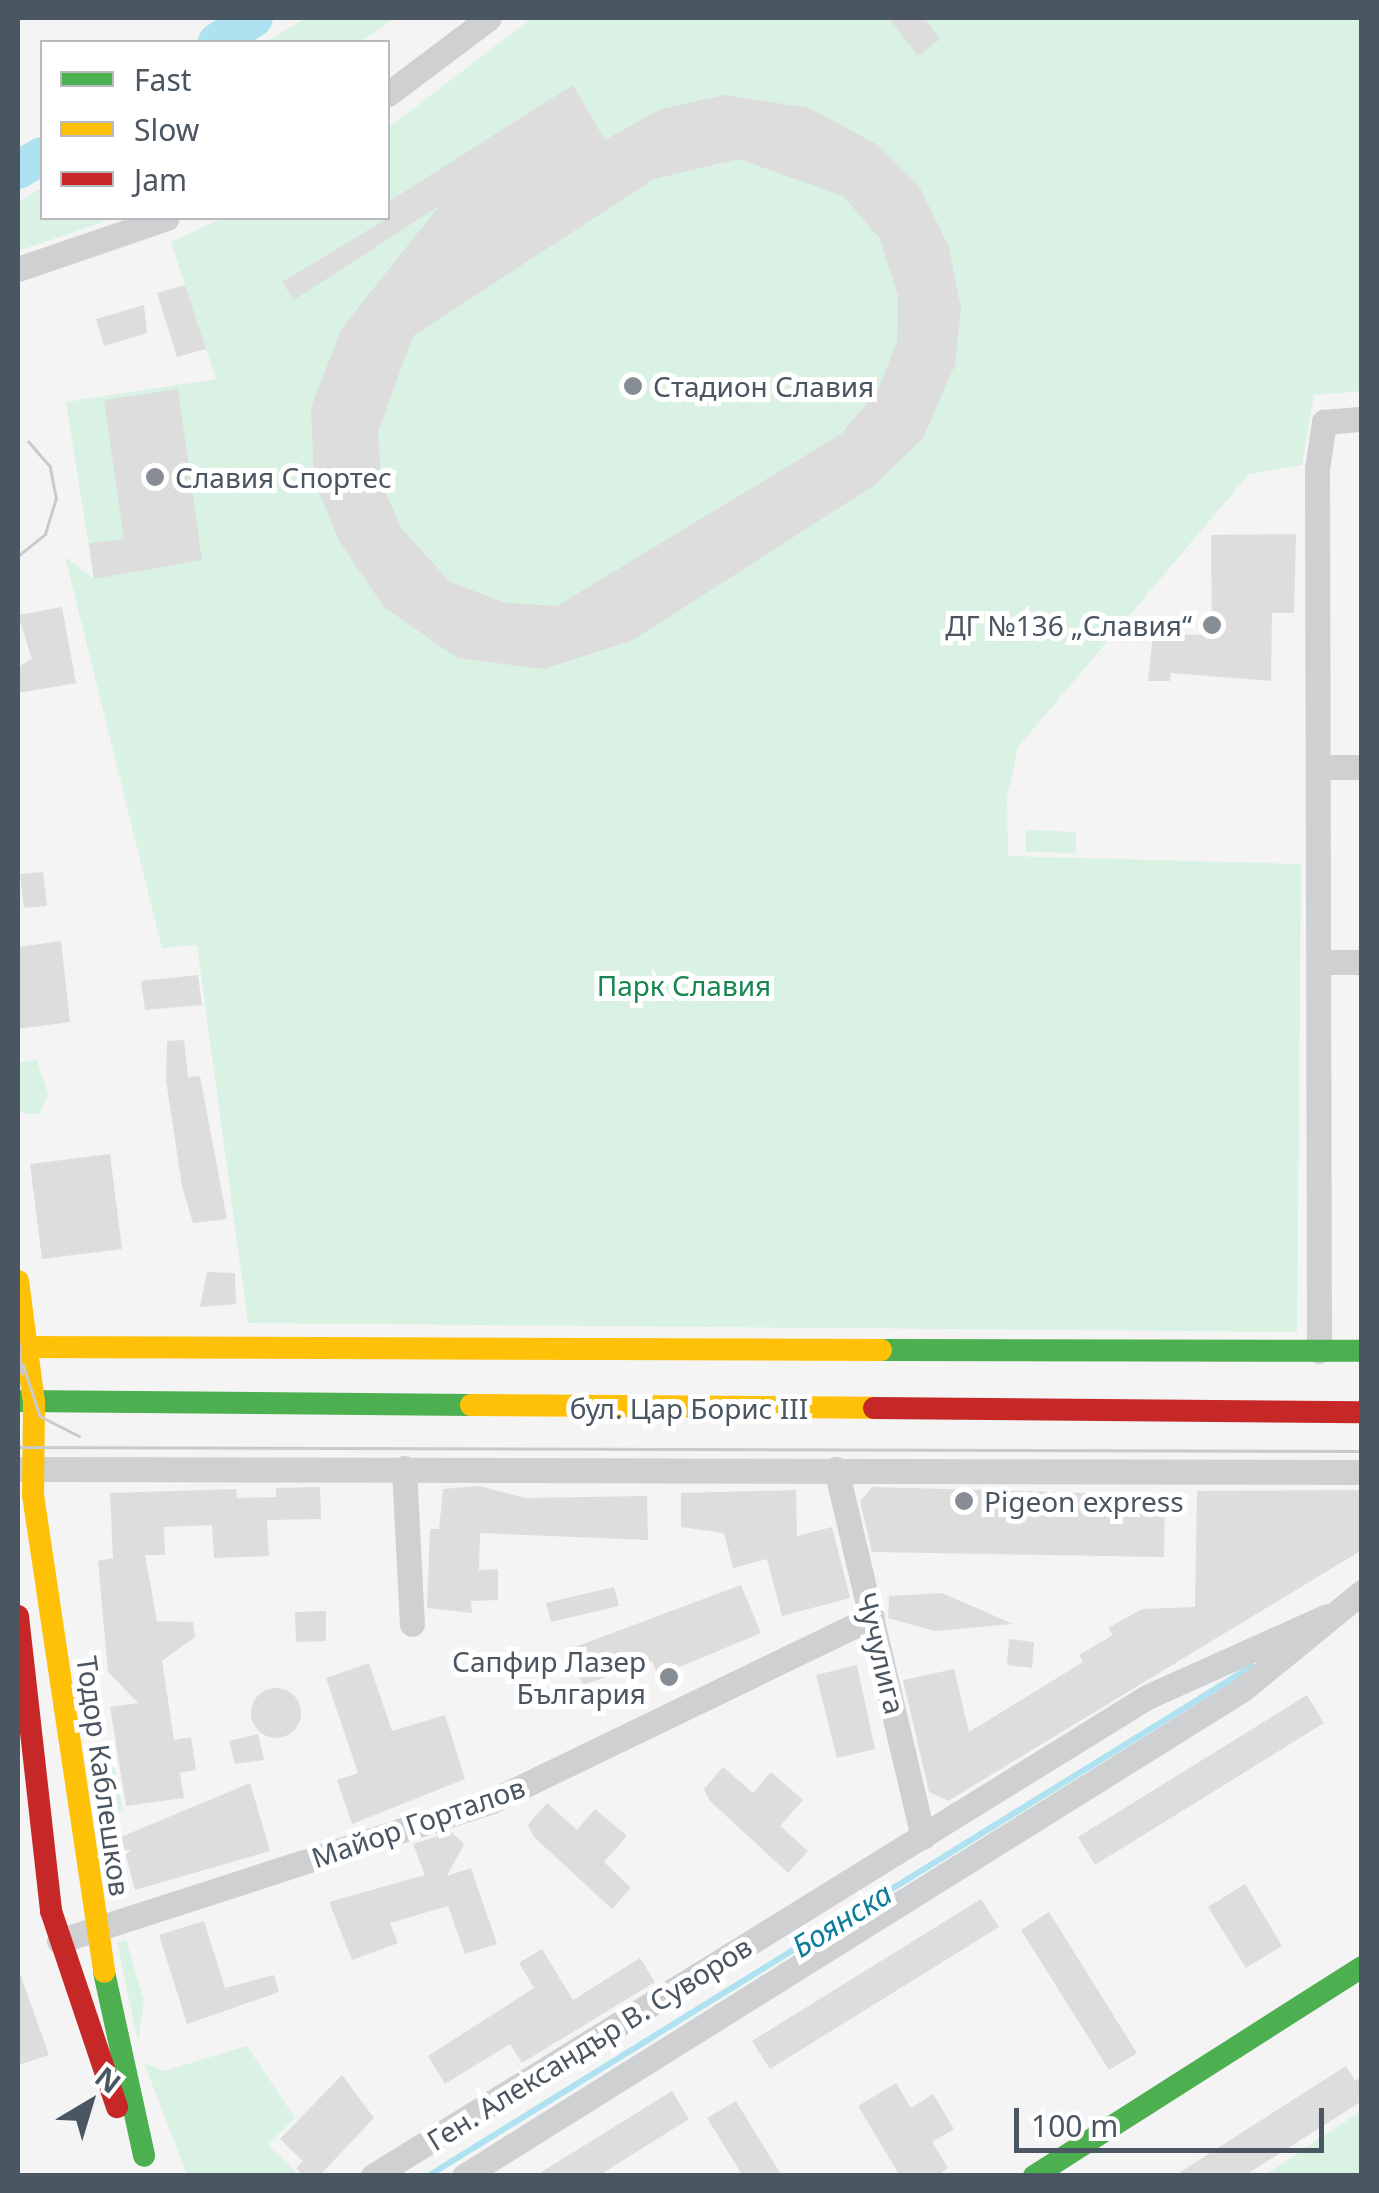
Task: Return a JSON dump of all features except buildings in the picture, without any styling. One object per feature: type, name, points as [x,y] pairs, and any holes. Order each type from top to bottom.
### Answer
[{"type":"main road","name":"Тодор Каблешков","points":[[18,1281],[26,1401],[25,1468],[95,1929],[148,2166]]},
{"type":"main road","points":[[23,1347],[1362,1351]]},
{"type":"main road","name":"бул. Цар Борис III","points":[[26,1401],[1362,1412]]},
{"type":"main road","name":"Тодор Каблешков","points":[[18,1616],[38,1836],[59,1941],[121,2118],[148,2166]]},
{"type":"main road","points":[[1034,2176],[1362,1967]]},
{"type":"street","points":[[390,92],[489,18]]},
{"type":"street","points":[[18,270],[161,220]]},
{"type":"street","points":[[1319,1350],[1319,767],[1324,422],[1362,419]]},
{"type":"street","points":[[1319,767],[1362,767]]},
{"type":"street","points":[[1318,962],[1362,962]]},
{"type":"street","points":[[25,1468],[1362,1472]]},
{"type":"street","points":[[404,1468],[412,1624]]},
{"type":"street","name":"Чучулига","points":[[836,1469],[923,1837]]},
{"type":"street","name":"Ген. Александър В. Суворов","points":[[464,2176],[1243,1690],[1328,1616],[1362,1592]]},
{"type":"street","name":"Ген. Александър В. Суворов","points":[[373,2176],[1147,1696],[1328,1616]]},
{"type":"street","name":"Майор Горталов","points":[[59,1941],[492,1802],[872,1617]]},
{"type":"green space","points":[[305,18],[395,18],[363,40],[270,40]]},
{"type":"green space","name":"Парк Славия","points":[[532,18],[1361,18],[1361,391],[1314,395],[1302,465],[1249,474],[1018,747],[1007,797],[1008,856],[1301,864],[1297,1332],[248,1323],[197,945],[162,948],[65,557],[94,579],[66,402],[216,379],[171,242],[219,220],[390,220],[390,126]]},
{"type":"green space","points":[[40,189],[40,220],[109,220],[18,251],[18,202]]},
{"type":"green space","points":[[1026,830],[1076,832],[1076,853],[1026,852]]},
{"type":"green space","points":[[37,1060],[48,1094],[40,1114],[29,1114],[18,1111],[18,1063]]},
{"type":"green space","points":[[112,1756],[123,1810],[98,1819],[89,1759]]},
{"type":"green space","points":[[126,1940],[144,2001],[138,2042],[117,1942]]},
{"type":"green space","points":[[247,2046],[295,2118],[268,2145],[299,2175],[187,2175],[144,2063],[164,2071]]},
{"type":"green space","points":[[1361,2111],[1361,2175],[1265,2175]]},
{"type":"waterway","points":[[220,40],[254,18]]},
{"type":"waterway","points":[[18,170],[40,157]]},
{"type":"waterway","name":"Боянска","points":[[428,2176],[1252,1666]]},
{"type":"tram line","points":[[18,556],[45,534],[56,499],[50,467],[28,442]]},
{"type":"tram line","points":[[18,1332],[22,1374]]},
{"type":"tram line","points":[[23,1364],[40,1416],[79,1436]]},
{"type":"tram line","points":[[18,1447],[1362,1451]]},
{"type":"traffic: fast","points":[[881,1350],[1362,1351]]},
{"type":"traffic: fast","points":[[18,1401],[471,1405]]},
{"type":"traffic: fast","points":[[1034,2176],[1362,1967]]},
{"type":"traffic: fast","points":[[104,1972],[144,2156]]},
{"type":"traffic: slow","points":[[18,1281],[34,1402],[33,1495],[104,1972]]},
{"type":"traffic: slow","points":[[18,1347],[881,1350]]},
{"type":"traffic: slow","points":[[471,1405],[874,1408]]},
{"type":"traffic: jam","points":[[874,1408],[1362,1412]]},
{"type":"traffic: jam","points":[[18,1616],[51,1911],[117,2107]]},
{"type":"place","name":"Стадион Славия","points":[[633,386]]},
{"type":"place","name":"Славия Спортес","points":[[155,477]]},
{"type":"place","name":"ДГ №136 „Славия“","points":[[1212,625]]},
{"type":"place","name":"Pigeon express","points":[[964,1501]]},
{"type":"place","name":"Сапфир Лазер България","points":[[669,1677]]}]
